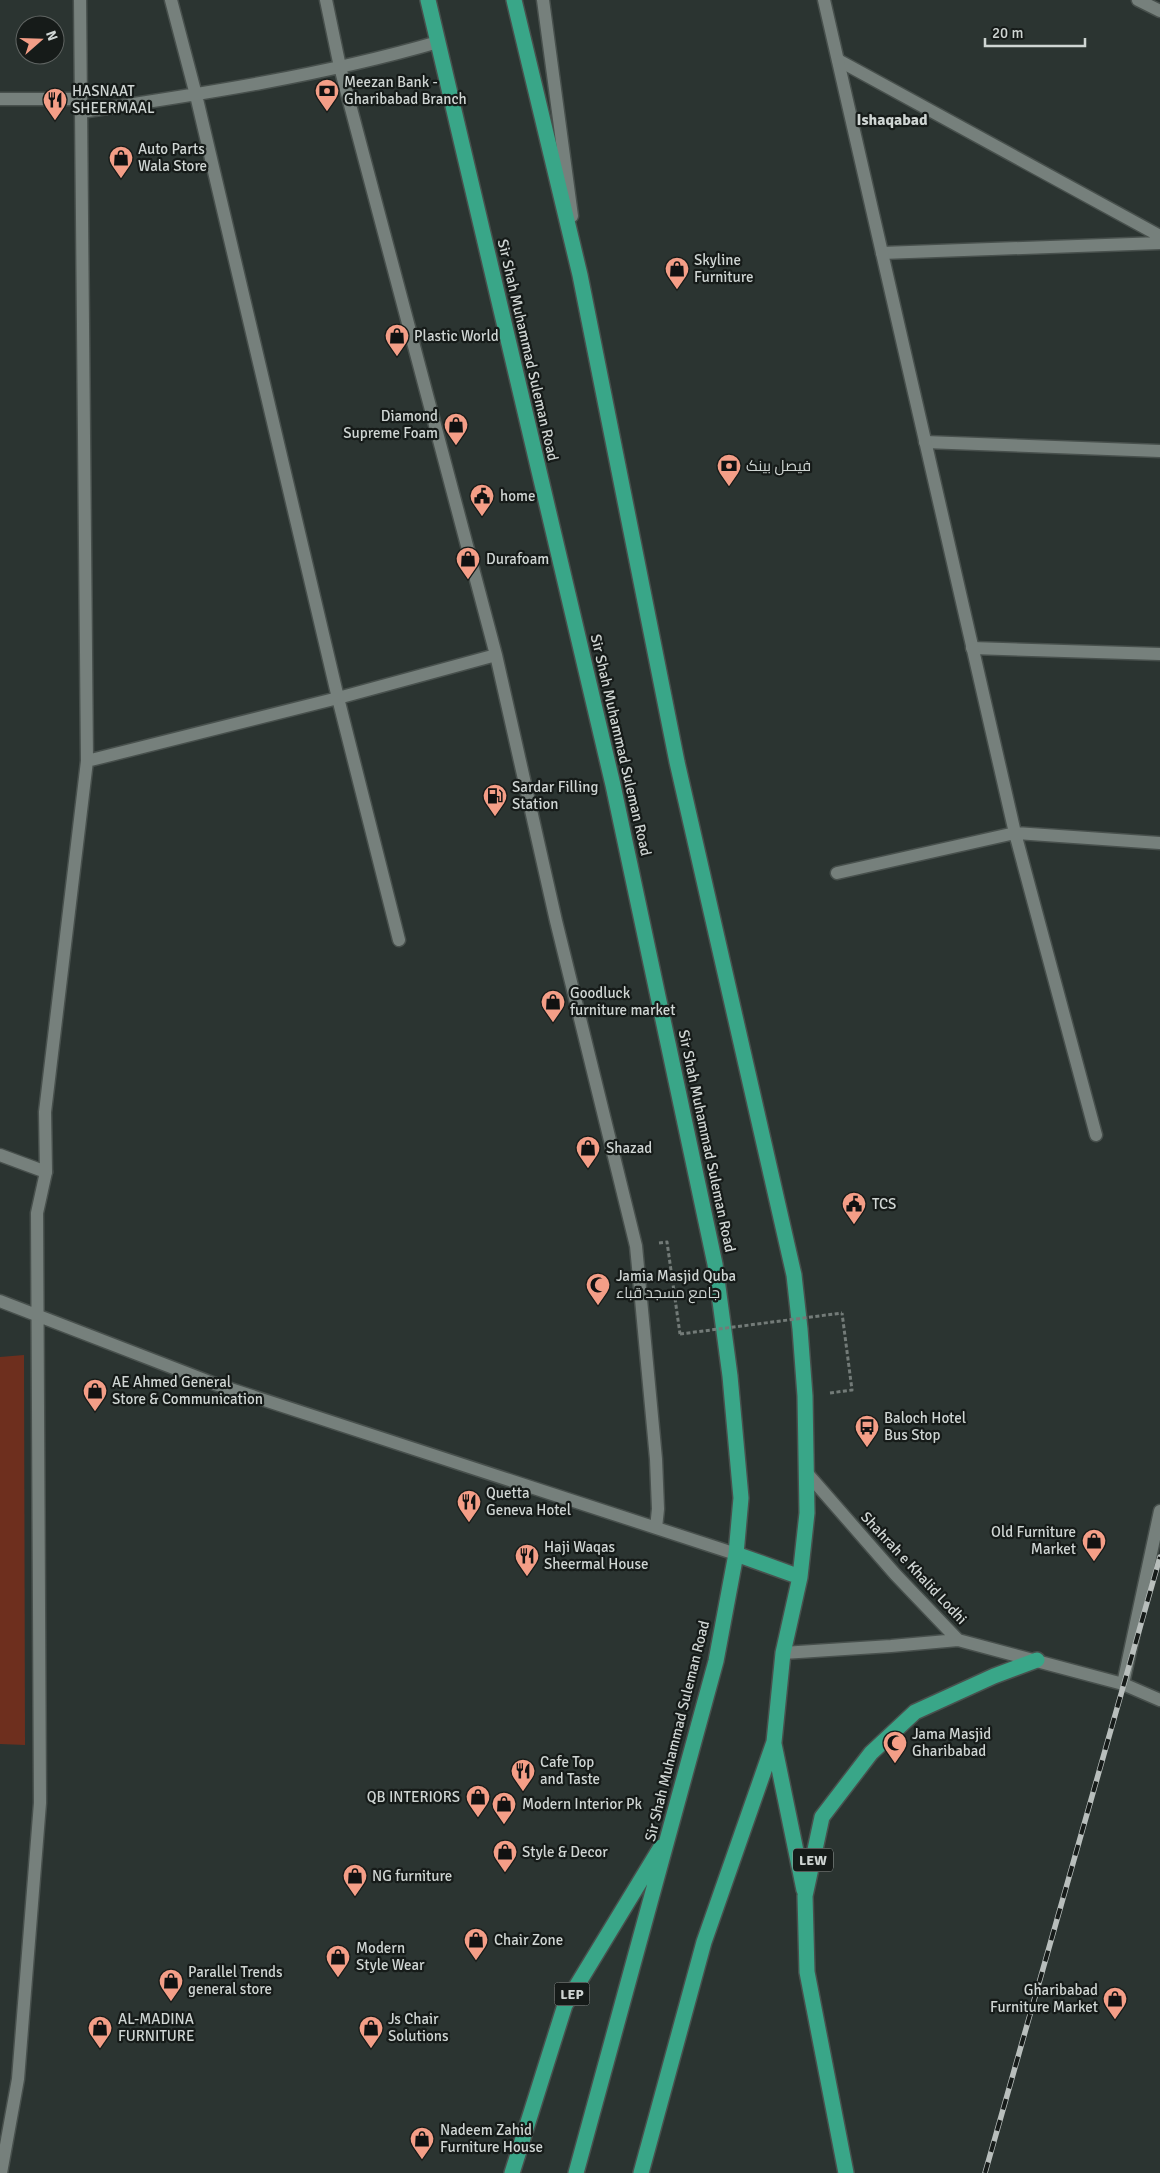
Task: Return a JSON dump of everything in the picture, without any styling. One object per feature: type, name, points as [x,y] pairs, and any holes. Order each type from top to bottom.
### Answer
[{"type":"highway","name":"Sir Shah Muhammad Suleman Road","points":[[428,0],[613,785],[715,1264],[730,1376],[740,1498],[736,1554],[716,1661],[576,2173]]},
{"type":"highway","points":[[514,0],[580,274],[677,762],[794,1275],[805,1396],[807,1513],[800,1577],[782,1653],[774,1742],[704,1942],[641,2173]]},
{"type":"highway","points":[[736,1554],[800,1577]]},
{"type":"highway","name":"LEW","points":[[846,2173],[807,1972],[805,1896],[822,1818],[871,1753],[915,1712],[994,1676],[1036,1660]]},
{"type":"highway","points":[[774,1742],[805,1896]]},
{"type":"highway","name":"LEP","points":[[512,2173],[565,2005],[670,1831]]},
{"type":"street","points":[[1,2173],[18,2079],[40,1802],[37,1213],[46,1172],[45,1112],[87,761],[80,0]]},
{"type":"street","points":[[171,0],[196,94],[338,698],[399,940]]},
{"type":"street","points":[[326,0],[340,67],[496,655],[556,921],[636,1246],[656,1459],[658,1509],[656,1528]]},
{"type":"street","points":[[543,0],[580,274]]},
{"type":"street","points":[[824,0],[1015,833],[1096,1135]]},
{"type":"street","points":[[1138,0],[1160,11]]},
{"type":"street","points":[[81,112],[196,94],[340,67],[379,59],[438,42]]},
{"type":"street","points":[[838,60],[1160,236]]},
{"type":"street","points":[[0,99],[81,99]]},
{"type":"street","points":[[882,252],[1160,243]]},
{"type":"street","points":[[925,442],[1160,451]]},
{"type":"street","points":[[972,648],[1160,654]]},
{"type":"street","points":[[87,761],[338,698],[496,655]]},
{"type":"street","points":[[836,873],[1015,833],[1160,843]]},
{"type":"street","points":[[0,1155],[46,1172]]},
{"type":"street","points":[[0,1301],[215,1384],[736,1554]]},
{"type":"street","name":"Shahrah e Khalid Lodhi","points":[[806,1472],[895,1574],[958,1640],[1124,1684],[1160,1700]]},
{"type":"street","points":[[1124,1684],[1160,1511]]},
{"type":"street","points":[[782,1653],[958,1640]]},
{"type":"path","points":[[667,1242],[680,1334],[842,1313],[852,1390]]},
{"type":"building","points":[[24,1355],[25,1745],[0,1744],[0,1357]]},
{"type":"railway","points":[[985,2173],[1160,1557]]},
{"type":"place","name":"Meezan Bank - Gharibabad Branch","points":[[327,112]]},
{"type":"place","name":"HASNAAT SHEERMAAL","points":[[55,121]]},
{"type":"place","name":"Auto Parts Wala Store","points":[[121,179]]},
{"type":"place","name":"Skyline Furniture","points":[[677,290]]},
{"type":"place","name":"Plastic World","points":[[397,357]]},
{"type":"place","name":"Diamond Supreme Foam","points":[[456,446]]},
{"type":"place","name":"فیصل بینک","points":[[729,487]]},
{"type":"place","name":"home","points":[[482,517]]},
{"type":"place","name":"Durafoam","points":[[468,580]]},
{"type":"place","name":"Sardar Filling Station","points":[[495,817]]},
{"type":"place","name":"Goodluck furniture market","points":[[553,1023]]},
{"type":"place","name":"Shazad","points":[[588,1169]]},
{"type":"place","name":"TCS","points":[[854,1225]]},
{"type":"place","name":"Jamia Masjid Quba جامع مسجد قباء","points":[[598,1306]]},
{"type":"place","name":"AE Ahmed General Store & Communication","points":[[95,1412]]},
{"type":"place","name":"Baloch Hotel Bus Stop","points":[[867,1448]]},
{"type":"place","name":"Quetta Geneva Hotel","points":[[469,1523]]},
{"type":"place","name":"Old Furniture Market","points":[[1094,1562]]},
{"type":"place","name":"Haji Waqas Sheermal House","points":[[527,1577]]},
{"type":"place","name":"Jama Masjid Gharibabad","points":[[895,1764]]},
{"type":"place","name":"Cafe Top and Taste","points":[[523,1792]]},
{"type":"place","name":"QB INTERIORS","points":[[478,1818]]},
{"type":"place","name":"Modern Interior Pk","points":[[504,1825]]},
{"type":"place","name":"Style & Decor","points":[[505,1873]]},
{"type":"place","name":"NG furniture","points":[[355,1897]]},
{"type":"place","name":"Chair Zone","points":[[476,1961]]},
{"type":"place","name":"Modern Style Wear","points":[[338,1978]]},
{"type":"place","name":"Parallel Trends general store","points":[[171,2002]]},
{"type":"place","name":"Gharibabad Furniture Market","points":[[1115,2020]]},
{"type":"place","name":"AL-MADINA FURNITURE","points":[[100,2049]]},
{"type":"place","name":"Js Chair Solutions","points":[[371,2049]]},
{"type":"place","name":"Nadeem Zahid Furniture House","points":[[422,2160]]},
{"type":"district","name":"Ishaqabad","points":[[892,120]]}]
